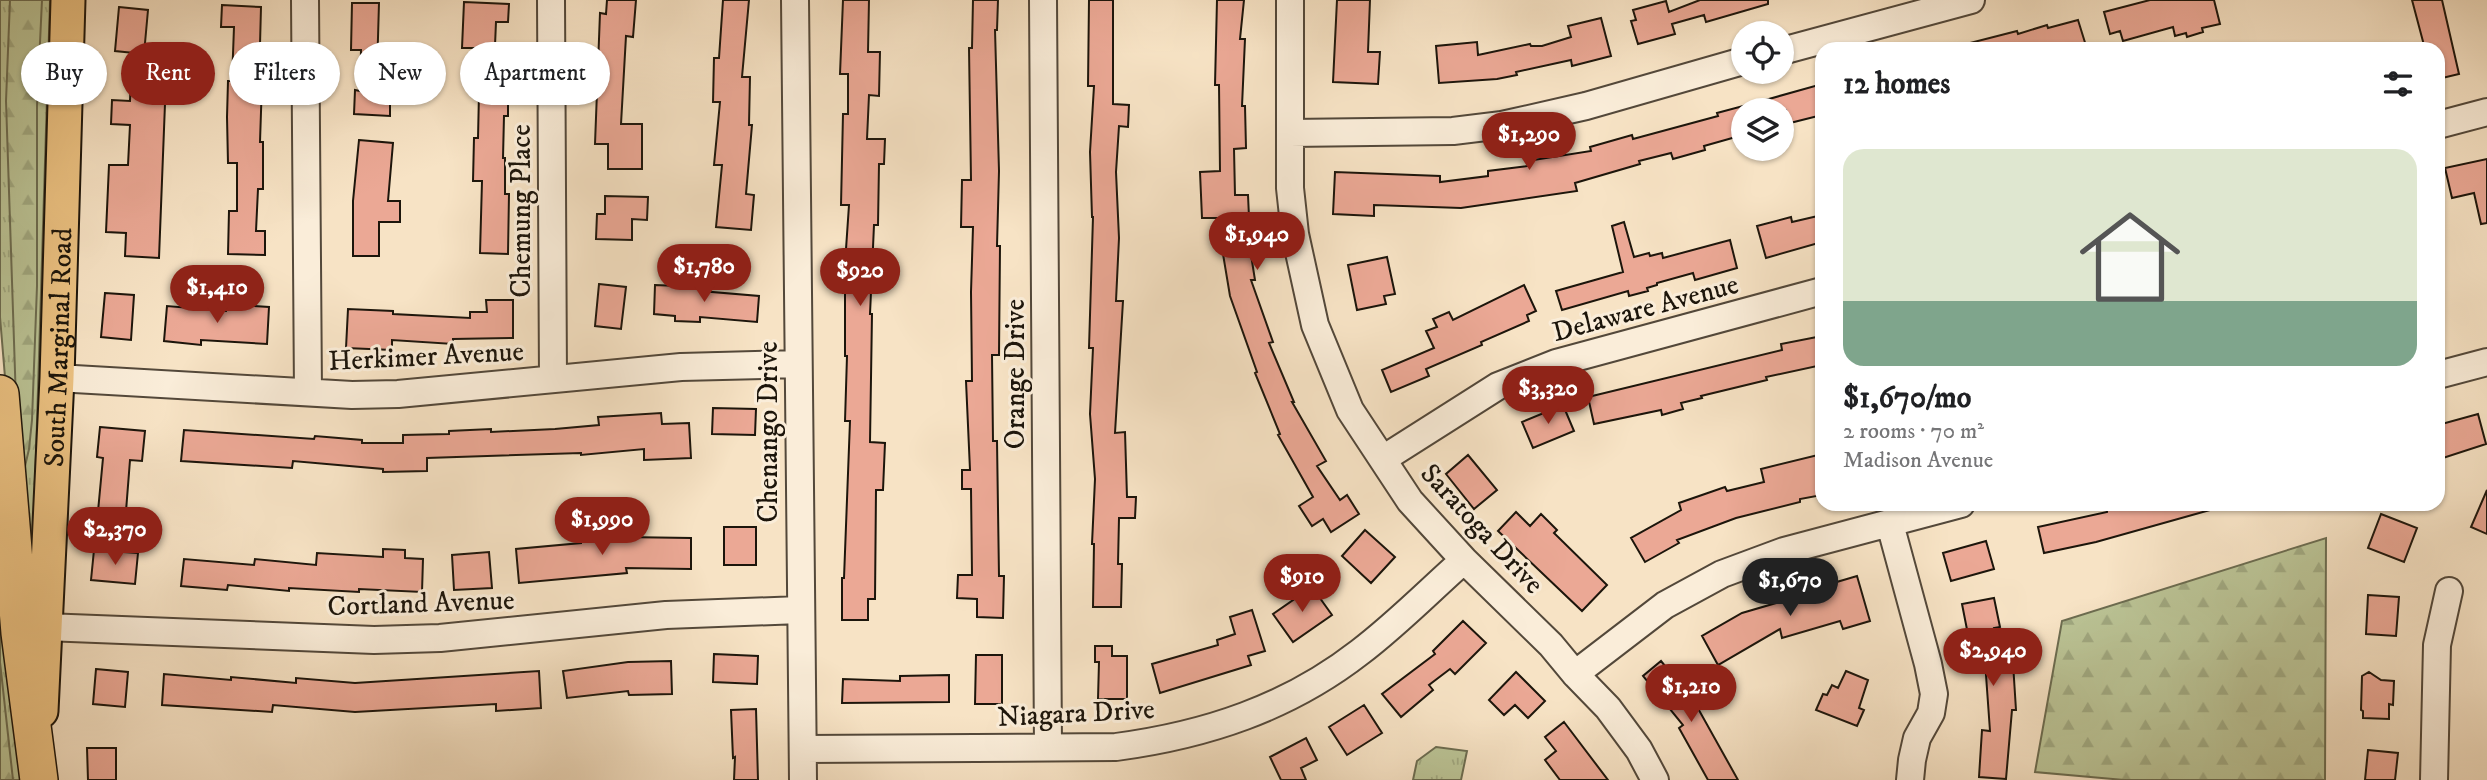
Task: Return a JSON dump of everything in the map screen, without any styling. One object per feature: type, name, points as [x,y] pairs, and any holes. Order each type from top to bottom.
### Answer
[{"type":"highway","points":[[0,394],[20,633],[41,780]]},
{"type":"main road","name":"South Marginal Road","points":[[41,780],[40,720],[57,378],[68,0]]},
{"type":"street","points":[[305,0],[308,392]]},
{"type":"street","name":"Chemung Place","points":[[551,0],[553,379]]},
{"type":"street","name":"Chenango Drive","points":[[795,0],[803,780]]},
{"type":"street","name":"Orange Drive","points":[[1042,0],[1048,747]]},
{"type":"street","name":"Saratoga Drive","points":[[1290,0],[1290,188],[1295,234],[1315,325],[1350,410],[1410,501],[1464,560],[1551,645],[1608,708],[1639,750],[1655,780]]},
{"type":"street","points":[[1815,42],[1971,0]]},
{"type":"street","points":[[1794,48],[1815,42]]},
{"type":"street","points":[[1290,133],[1452,131],[1502,125],[1586,106],[1731,64]]},
{"type":"street","points":[[2445,123],[2487,111]]},
{"type":"street","name":"Delaware Avenue","points":[[1383,459],[1498,386],[1556,363],[1815,293]]},
{"type":"street","points":[[2445,373],[2487,362]]},
{"type":"street","name":"Herkimer Avenue","points":[[57,378],[308,392],[398,394],[681,367],[798,364]]},
{"type":"street","points":[[1575,674],[1665,605],[1722,574],[1784,551],[1936,511]]},
{"type":"street","points":[[1890,524],[1934,694],[1931,713],[1917,738],[1910,780]]},
{"type":"street","name":"Niagara Drive","points":[[804,749],[1116,747],[1158,741],[1215,727],[1263,710],[1319,681],[1361,652],[1464,560]]},
{"type":"street","points":[[2434,780],[2437,645],[2449,591]]},
{"type":"street","name":"Cortland Avenue","points":[[45,627],[374,640],[440,638],[666,615],[800,610]]},
{"type":"green space","points":[[0,0],[50,0],[49,42],[21,42],[21,105],[47,105],[31,616],[24,606],[0,317]]},
{"type":"green space","points":[[10,0],[42,0],[40,42],[21,42],[21,105],[37,105],[37,286],[32,420],[29,449],[19,492],[6,101]]},
{"type":"green space","points":[[2326,538],[2325,780],[2124,780],[2035,772],[2062,621]]},
{"type":"green space","points":[[0,573],[24,780],[0,780]]},
{"type":"green space","points":[[0,662],[13,780],[0,780]]},
{"type":"green space","points":[[1436,747],[1467,751],[1461,780],[1413,780],[1417,761]]},
{"type":"building","points":[[607,0],[636,0],[633,37],[626,36],[621,124],[642,124],[642,169],[608,169],[608,144],[595,144],[596,105],[610,105],[610,42],[599,42],[600,13],[606,14]]},
{"type":"building","points":[[723,0],[749,0],[742,77],[750,77],[749,125],[752,125],[746,194],[754,195],[751,230],[716,227],[722,165],[714,165],[720,102],[713,102],[714,58],[719,58]]},
{"type":"building","points":[[843,0],[869,0],[868,52],[880,52],[879,96],[869,95],[867,139],[885,139],[884,164],[879,164],[878,225],[874,225],[870,314],[870,442],[885,443],[883,490],[876,490],[875,599],[868,599],[868,620],[842,620],[850,421],[845,421],[847,356],[843,293],[849,205],[841,205],[843,114],[848,114],[848,74],[840,74]]},
{"type":"building","points":[[973,0],[998,0],[995,30],[999,171],[997,246],[1000,246],[999,355],[992,355],[993,441],[997,441],[999,576],[1004,576],[1003,618],[977,617],[977,599],[957,598],[958,575],[972,575],[971,489],[962,489],[962,470],[970,470],[966,381],[972,381],[973,227],[961,227],[962,180],[971,180],[969,48],[972,48]]},
{"type":"building","points":[[1089,0],[1113,0],[1113,104],[1129,105],[1128,127],[1119,126],[1116,172],[1119,238],[1116,301],[1123,301],[1115,433],[1125,432],[1127,497],[1136,497],[1135,518],[1119,518],[1121,607],[1093,607],[1095,479],[1090,414],[1093,348],[1089,348],[1093,217],[1090,152],[1094,86],[1088,86]]},
{"type":"building","points":[[1217,0],[1244,0],[1240,39],[1245,39],[1242,106],[1245,106],[1246,148],[1234,149],[1235,195],[1248,195],[1249,217],[1245,217],[1255,280],[1251,280],[1273,342],[1269,343],[1292,402],[1326,461],[1317,466],[1340,500],[1347,495],[1359,514],[1331,532],[1323,519],[1312,526],[1299,506],[1313,497],[1278,435],[1280,434],[1255,373],[1257,372],[1230,296],[1217,218],[1202,218],[1200,172],[1220,171],[1219,85],[1215,85]]},
{"type":"building","points":[[1337,0],[1370,0],[1368,52],[1380,52],[1378,84],[1333,82]]},
{"type":"building","points":[[1700,0],[1768,0],[1768,4],[1706,22],[1704,15],[1672,24],[1675,34],[1638,44],[1631,21],[1636,20],[1633,10],[1666,1],[1669,12]]},
{"type":"building","points":[[2150,0],[2214,0],[2220,24],[2202,28],[2203,32],[2187,37],[2186,33],[2175,36],[2173,27],[2123,41],[2120,31],[2110,34],[2104,12]]},
{"type":"building","points":[[2412,0],[2442,0],[2459,74],[2445,77],[2445,42],[2423,42]]},
{"type":"building","points":[[464,2],[509,4],[508,22],[496,22],[495,42],[462,42]]},
{"type":"building","points":[[352,3],[379,3],[378,42],[354,42],[354,50],[351,50]]},
{"type":"building","points":[[222,5],[261,7],[260,42],[233,42],[234,27],[221,27]]},
{"type":"building","points":[[119,7],[148,10],[145,42],[121,42],[121,52],[115,51]]},
{"type":"building","points":[[1601,18],[1611,56],[1572,66],[1571,60],[1497,79],[1439,83],[1436,46],[1477,42],[1478,55],[1530,44],[1542,46],[1571,37],[1568,26]]},
{"type":"building","points":[[2078,20],[2085,42],[1974,42],[2017,31],[2018,34],[2047,25],[2048,28]]},
{"type":"building","points":[[228,81],[229,105],[261,105],[263,189],[258,189],[256,231],[265,231],[265,255],[228,254],[229,211],[237,211],[237,163],[228,163]]},
{"type":"building","points":[[1815,86],[1815,117],[1794,122],[1794,98],[1772,98]]},
{"type":"building","points":[[112,100],[121,100],[121,105],[165,105],[159,258],[125,256],[126,233],[106,232],[109,165],[128,165],[130,125],[111,124]]},
{"type":"building","points":[[354,105],[390,105],[390,116],[354,114]]},
{"type":"building","points":[[479,105],[508,105],[508,116],[504,116],[503,158],[505,194],[509,194],[508,254],[480,253],[482,181],[473,181],[474,138],[478,138]]},
{"type":"building","points":[[1731,109],[1731,138],[1704,146],[1705,150],[1673,159],[1671,153],[1639,161],[1640,164],[1575,183],[1577,191],[1461,208],[1374,205],[1374,216],[1333,214],[1335,172],[1440,176],[1440,182],[1488,176],[1488,171],[1528,166],[1527,161],[1591,151],[1590,147],[1632,135],[1633,139],[1718,116],[1717,113]]},
{"type":"building","points":[[359,140],[393,143],[388,201],[400,201],[400,222],[379,222],[379,256],[353,256],[353,201]]},
{"type":"building","points":[[2487,159],[2487,223],[2481,224],[2474,193],[2452,198],[2445,168]]},
{"type":"building","points":[[605,196],[648,197],[647,220],[632,219],[632,240],[596,239],[597,214],[605,214]]},
{"type":"building","points":[[1791,217],[1792,222],[1815,217],[1815,244],[1766,258],[1757,226]]},
{"type":"building","points":[[1624,222],[1634,257],[1662,253],[1663,258],[1730,240],[1737,268],[1695,280],[1693,273],[1657,283],[1647,288],[1648,291],[1629,296],[1628,291],[1562,310],[1556,291],[1623,272],[1612,226]]},
{"type":"building","points":[[1387,257],[1395,294],[1384,296],[1386,304],[1357,310],[1348,265]]},
{"type":"building","points":[[599,284],[626,287],[621,329],[595,326]]},
{"type":"building","points":[[655,285],[702,287],[701,291],[759,296],[757,322],[700,317],[700,322],[675,321],[675,316],[654,314]]},
{"type":"building","points":[[1524,285],[1536,311],[1527,315],[1529,321],[1426,369],[1429,376],[1391,392],[1382,370],[1434,348],[1426,331],[1437,327],[1433,319],[1449,312],[1453,320]]},
{"type":"building","points":[[105,293],[134,295],[131,340],[101,337]]},
{"type":"building","points":[[486,300],[513,300],[513,338],[453,339],[453,344],[392,340],[392,350],[346,348],[348,309],[470,318],[470,312],[487,312]]},
{"type":"building","points":[[227,304],[269,307],[267,344],[201,340],[201,345],[164,341],[167,306],[226,311]]},
{"type":"building","points":[[1815,337],[1815,366],[1766,377],[1767,380],[1701,396],[1702,398],[1681,403],[1683,409],[1662,415],[1661,410],[1594,424],[1588,397],[1782,350],[1781,344]]},
{"type":"building","points":[[1563,405],[1574,431],[1533,448],[1522,422]]},
{"type":"building","points":[[713,408],[756,409],[755,435],[712,434]]},
{"type":"building","points":[[661,413],[662,424],[689,423],[691,458],[644,460],[644,449],[581,455],[427,458],[427,471],[383,472],[383,469],[293,461],[292,468],[181,461],[184,430],[314,439],[315,436],[362,440],[362,443],[403,443],[403,435],[449,434],[449,431],[491,429],[491,432],[555,429],[599,425],[598,417]]},
{"type":"building","points":[[2478,414],[2486,444],[2445,457],[2445,423]]},
{"type":"building","points":[[100,427],[145,431],[142,461],[130,460],[125,524],[97,522],[103,458],[97,457]]},
{"type":"building","points":[[1468,455],[1497,490],[1474,509],[1446,474]]},
{"type":"building","points":[[1815,456],[1815,496],[1736,518],[1677,540],[1679,543],[1645,562],[1631,538],[1681,510],[1679,503],[1725,487],[1727,491],[1764,482],[1761,469]]},
{"type":"building","points":[[2487,490],[2487,534],[2471,527]]},
{"type":"building","points":[[2206,511],[2096,542],[2044,553],[2038,527],[2107,512]]},
{"type":"building","points":[[1516,512],[1530,526],[1541,514],[1557,530],[1554,533],[1607,585],[1582,611],[1498,531]]},
{"type":"building","points":[[2381,514],[2417,528],[2404,562],[2368,548]]},
{"type":"building","points":[[724,527],[756,527],[756,565],[724,565]]},
{"type":"building","points":[[1365,530],[1395,557],[1371,583],[1342,556]]},
{"type":"building","points":[[624,535],[691,538],[691,569],[626,568],[627,573],[519,583],[516,549],[581,543],[581,538]]},
{"type":"building","points":[[1986,541],[1994,569],[1951,581],[1943,553]]},
{"type":"building","points":[[383,549],[405,550],[405,558],[423,559],[422,592],[289,588],[289,591],[228,585],[227,590],[181,586],[184,559],[254,565],[255,559],[316,565],[317,553],[383,557]]},
{"type":"building","points":[[94,550],[138,553],[135,584],[91,580]]},
{"type":"building","points":[[489,552],[492,588],[454,590],[452,555]]},
{"type":"building","points":[[1857,576],[1870,621],[1843,629],[1840,621],[1782,638],[1780,629],[1718,665],[1702,636],[1742,613],[1831,587],[1830,584]]},
{"type":"building","points":[[1312,587],[1332,615],[1293,642],[1273,614]]},
{"type":"building","points":[[2368,595],[2399,597],[2396,636],[2366,634]]},
{"type":"building","points":[[1994,598],[2000,627],[1994,628],[2001,664],[2013,663],[2016,710],[2012,710],[2006,779],[1979,777],[1982,730],[1990,731],[1984,647],[1971,650],[1962,604]]},
{"type":"building","points":[[1252,610],[1265,651],[1248,656],[1251,665],[1160,693],[1152,664],[1218,645],[1217,640],[1235,634],[1230,617]]},
{"type":"building","points":[[1463,621],[1486,643],[1455,674],[1450,669],[1429,685],[1433,690],[1401,717],[1382,694],[1435,654],[1433,651]]},
{"type":"building","points":[[1095,646],[1112,646],[1112,656],[1127,656],[1127,699],[1098,699],[1099,662],[1095,662]]},
{"type":"building","points":[[714,654],[758,656],[757,684],[713,682]]},
{"type":"building","points":[[976,655],[1002,655],[1002,704],[975,704]]},
{"type":"building","points":[[671,661],[672,694],[629,695],[628,691],[567,698],[563,671],[628,662]]},
{"type":"building","points":[[1661,661],[1695,703],[1738,780],[1708,780],[1679,728],[1683,725],[1643,676]]},
{"type":"building","points":[[96,669],[128,672],[125,707],[93,704]]},
{"type":"building","points":[[539,671],[541,708],[496,711],[496,704],[355,712],[273,705],[272,712],[162,705],[164,674],[231,680],[231,677],[296,683],[296,678],[355,683]]},
{"type":"building","points":[[1846,671],[1868,680],[1859,708],[1864,710],[1857,726],[1816,710],[1823,694],[1827,695],[1832,685],[1838,688]]},
{"type":"building","points":[[1516,672],[1545,701],[1528,718],[1515,705],[1504,715],[1489,700]]},
{"type":"building","points":[[2369,672],[2381,680],[2394,681],[2393,705],[2389,704],[2389,719],[2363,718],[2362,676]]},
{"type":"building","points":[[949,675],[949,702],[842,703],[843,679],[900,681],[900,676]]},
{"type":"building","points":[[1364,705],[1382,733],[1347,755],[1329,727]]},
{"type":"building","points":[[756,709],[758,780],[734,780],[731,710]]},
{"type":"building","points":[[1564,722],[1608,780],[1560,780],[1545,760],[1556,751],[1545,737]]},
{"type":"building","points":[[1306,738],[1317,760],[1301,768],[1306,780],[1281,780],[1270,757]]},
{"type":"building","points":[[87,748],[116,748],[116,780],[88,780]]},
{"type":"building","points":[[2368,750],[2398,753],[2395,780],[2365,780]]}]
